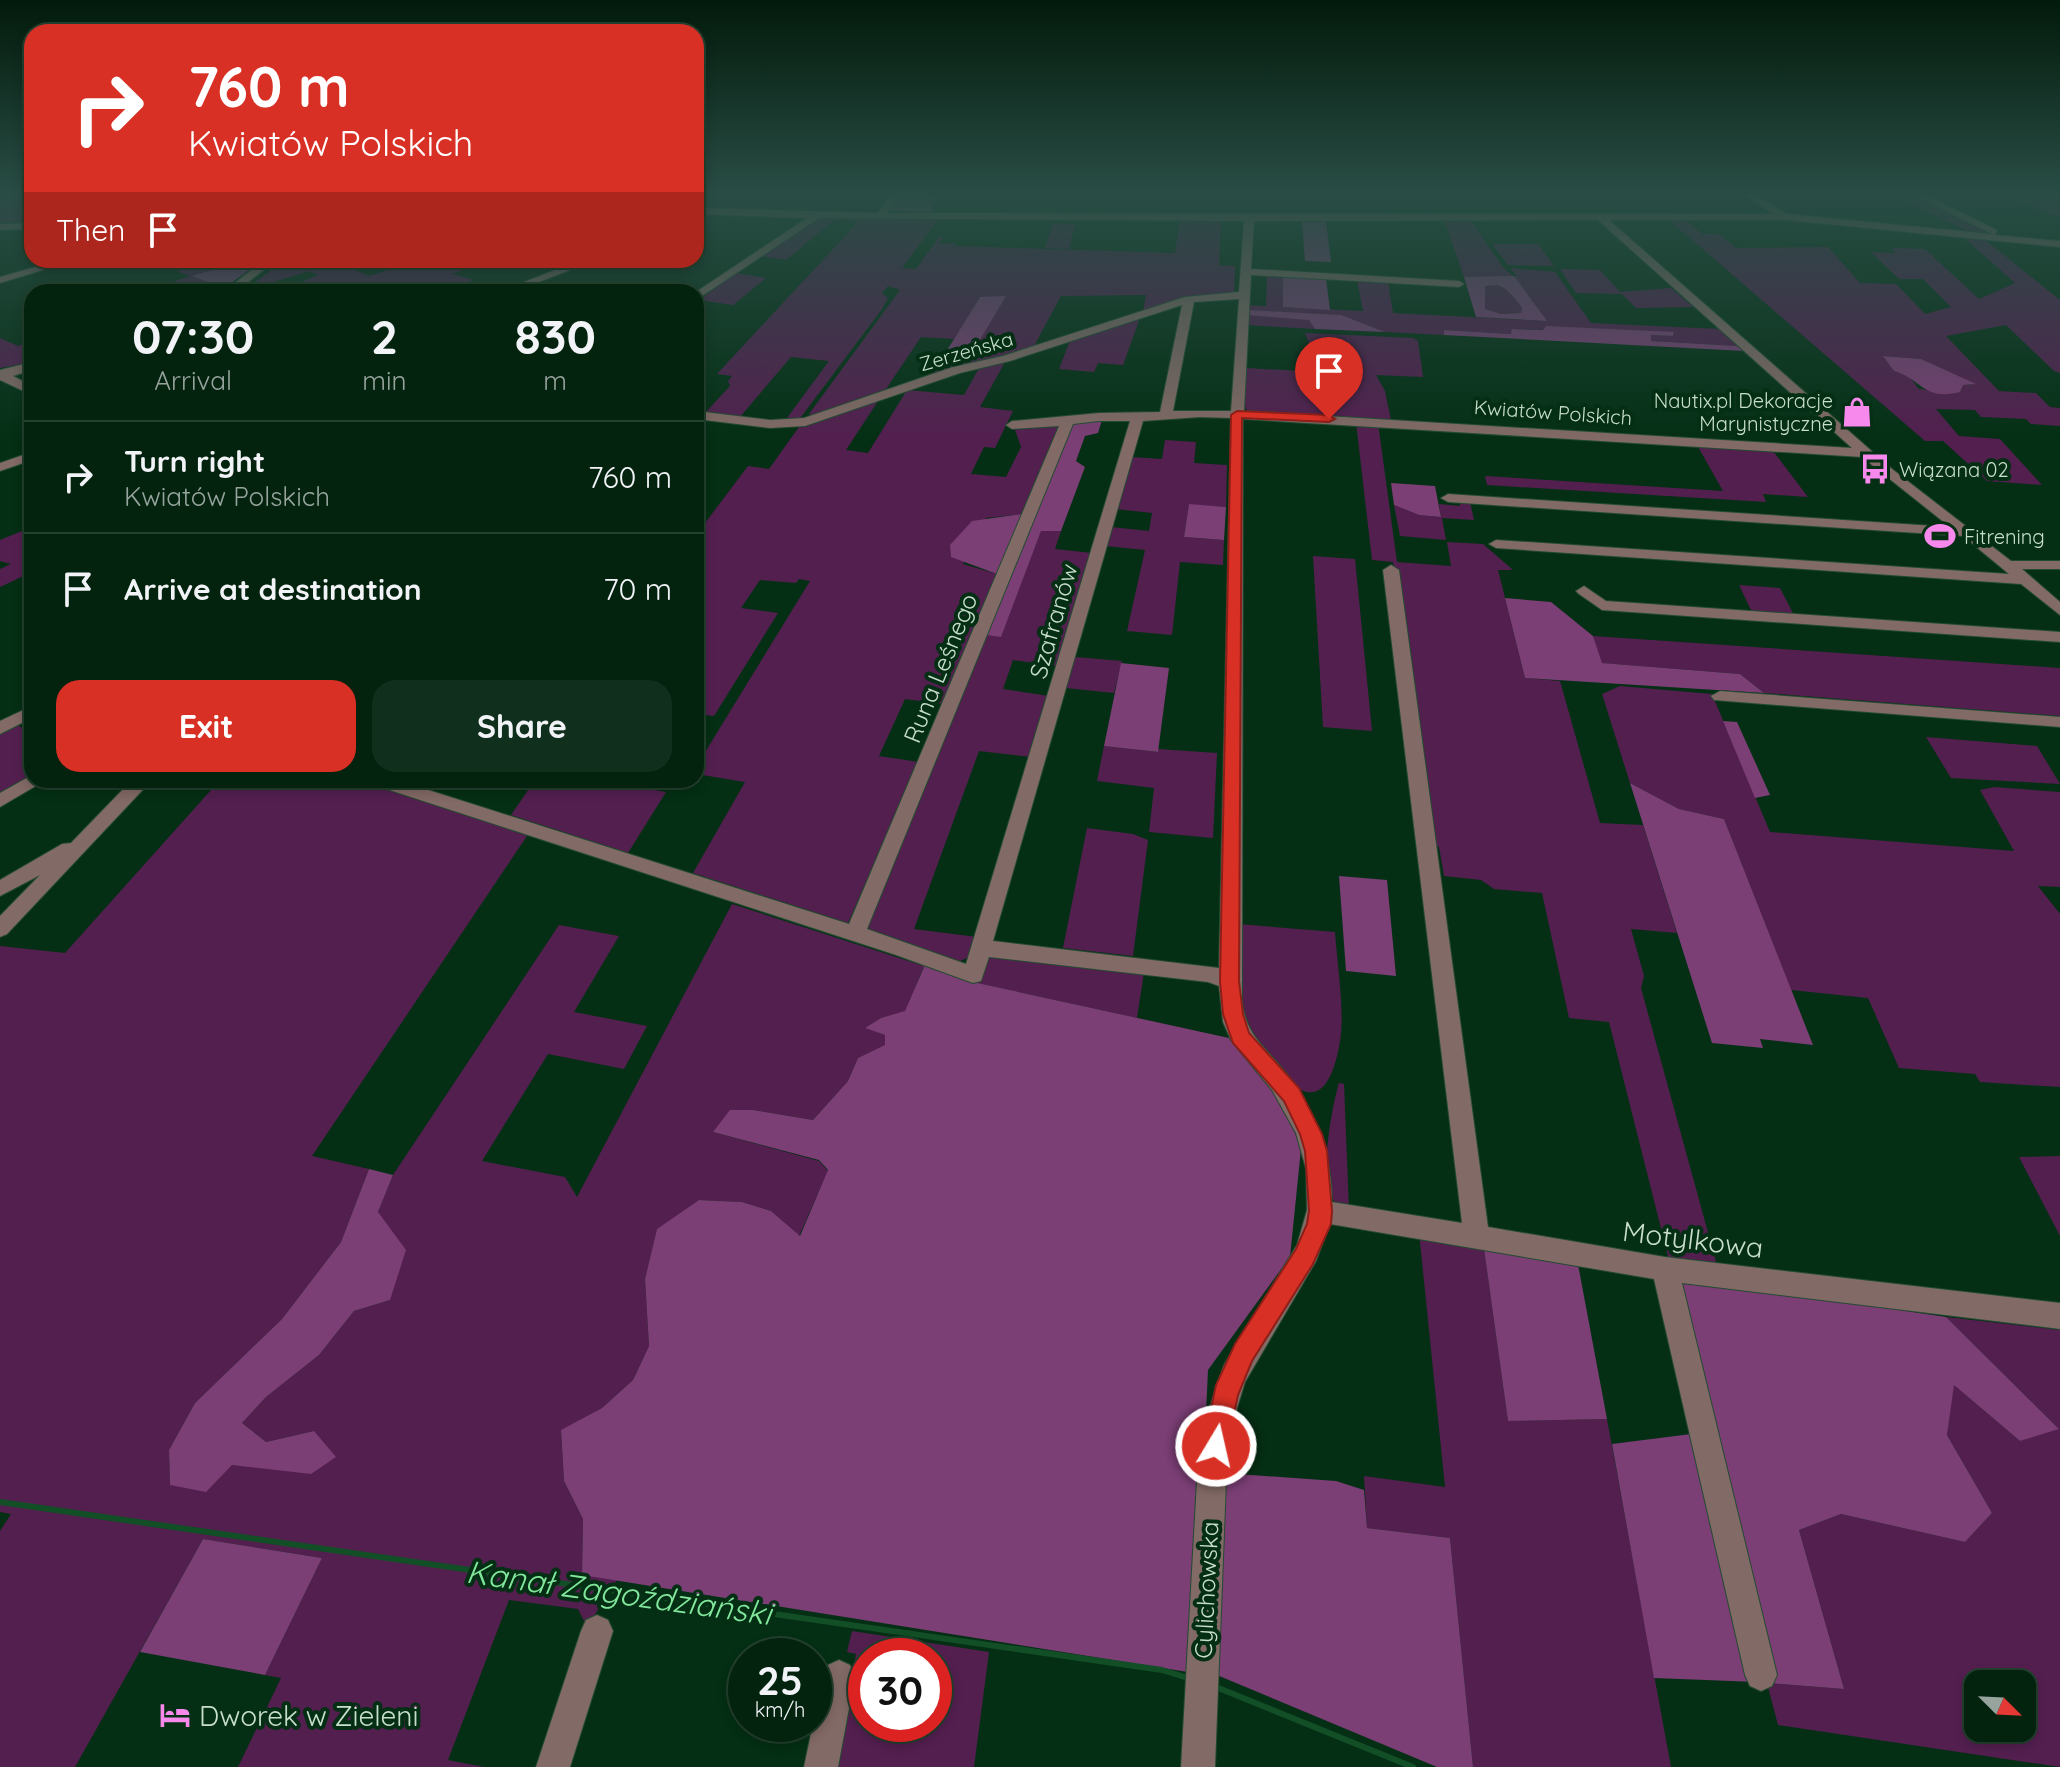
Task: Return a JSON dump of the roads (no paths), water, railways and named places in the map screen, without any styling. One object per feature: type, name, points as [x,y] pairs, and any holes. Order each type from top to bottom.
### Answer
[{"type":"street","points":[[525,284],[548,275]]},
{"type":"street","points":[[704,292],[728,275]]},
{"type":"street","name":"Cylichowska","points":[[1198,1767],[1210,1515],[1218,1426],[1225,1394],[1243,1353],[1304,1256],[1319,1224],[1320,1211],[1318,1163],[1311,1134],[1291,1095],[1240,1037],[1233,1014],[1229,981],[1237,415],[1246,275]]},
{"type":"street","points":[[1307,275],[1459,284]]},
{"type":"street","points":[[1666,275],[1866,453],[2009,565],[2060,610]]},
{"type":"street","name":"Zerzeńska","points":[[704,416],[770,424],[805,422],[957,370],[998,362],[1189,299],[1244,295]]},
{"type":"street","points":[[1012,425],[1166,413],[1189,299]]},
{"type":"street","points":[[1,375],[24,368]]},
{"type":"street","points":[[1,375],[24,387]]},
{"type":"street","name":"Kwiatów Polskich","points":[[1166,413],[1505,428],[1866,453]]},
{"type":"street","name":"Szafranów","points":[[855,933],[973,975],[1137,419],[1141,417]]},
{"type":"street","name":"Runa Leśnego","points":[[855,933],[1068,421]]},
{"type":"street","points":[[0,467],[24,459]]},
{"type":"street","points":[[1448,498],[1967,532]]},
{"type":"street","points":[[1496,544],[2027,580]]},
{"type":"street","points":[[2009,565],[2060,565]]},
{"type":"street","points":[[1391,570],[1477,1239]]},
{"type":"street","points":[[1584,591],[1602,605],[2060,637]]},
{"type":"street","points":[[1720,696],[2060,722]]},
{"type":"street","points":[[0,728],[24,715]]},
{"type":"street","points":[[0,801],[24,787]]},
{"type":"street","points":[[0,929],[135,788]]},
{"type":"street","points":[[402,788],[855,933]]},
{"type":"street","points":[[0,889],[58,854],[81,845]]},
{"type":"street","points":[[982,948],[1210,974],[1229,981]]},
{"type":"street","name":"Motylkowa","points":[[1320,1211],[1665,1269],[2060,1316]]},
{"type":"street","points":[[1665,1269],[1761,1675]]},
{"type":"street","points":[[553,1767],[597,1631]]},
{"type":"street","points":[[821,1767],[839,1676]]},
{"type":"waterway","name":"Kanał Zagoździański","points":[[0,1502],[1162,1670],[1188,1678]]},
{"type":"waterway","name":"Kanał Zagoździański","points":[[1216,1687],[1413,1767]]},
{"type":"place","name":"Nautix.pl Dekoracje Marynistyczne","points":[[1857,412]]},
{"type":"place","name":"Wiązana 02","points":[[1875,469]]},
{"type":"place","name":"Fitrening","points":[[1940,536]]},
{"type":"place","name":"Dworek w Zieleni","points":[[175,1715]]}]
